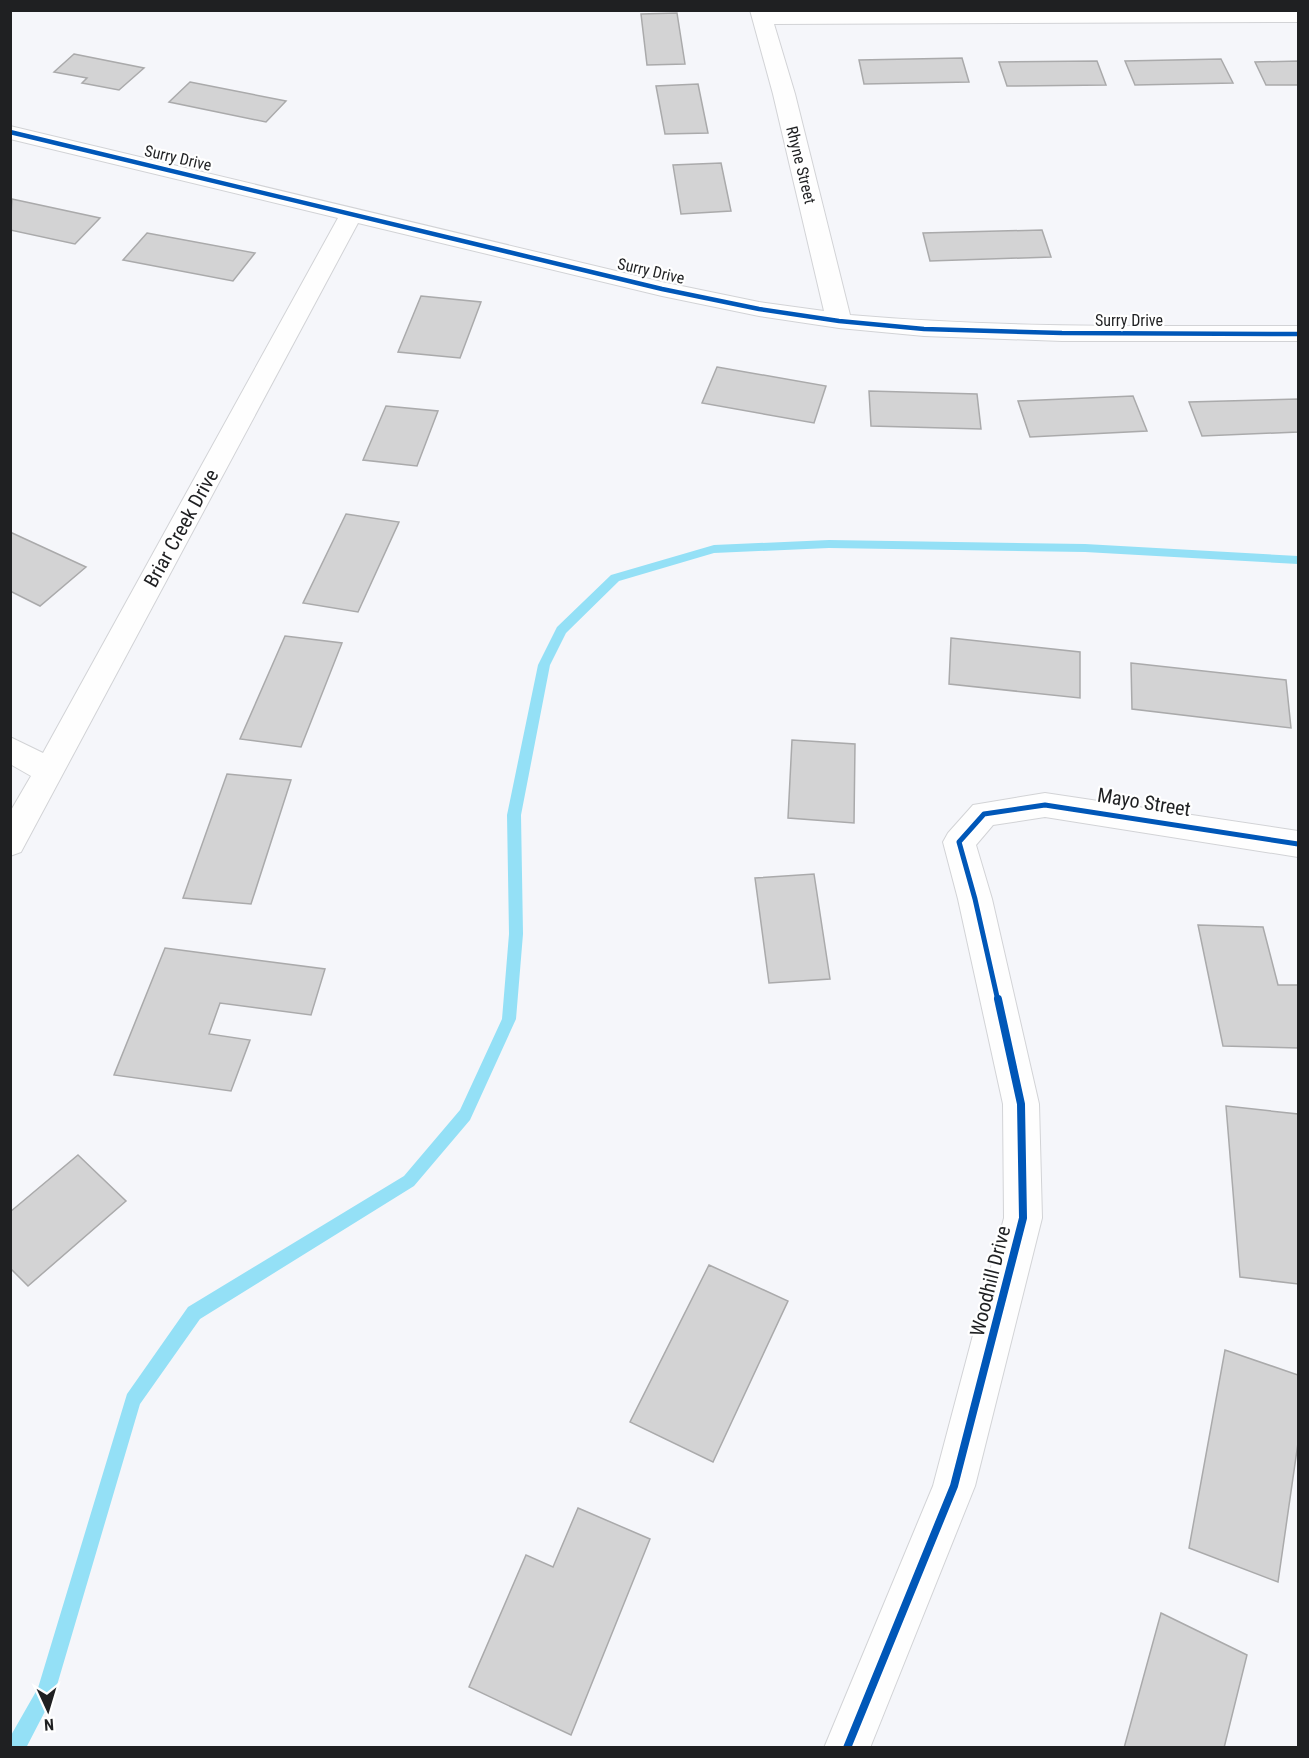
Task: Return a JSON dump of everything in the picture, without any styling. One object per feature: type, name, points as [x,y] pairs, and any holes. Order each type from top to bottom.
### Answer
[{"type":"street","points":[[761,14],[1299,16]]},
{"type":"street","name":"Rhyne Street","points":[[761,14],[784,94],[839,321]]},
{"type":"street","name":"Surry Drive","points":[[10,132],[662,289],[759,309],[839,321],[924,329],[1299,334]]},
{"type":"street","name":"Briar Creek Drive","points":[[10,843],[352,213]]},
{"type":"street","points":[[10,749],[48,771]]},
{"type":"street","name":"Mayo Street","points":[[984,814],[1046,805],[1299,844]]},
{"type":"street","name":"Woodhill Drive","points":[[847,1748],[954,1486],[1023,1218],[1021,1104],[975,899],[959,842],[984,814]]},
{"type":"building","points":[[677,13],[685,64],[647,65],[641,14]]},
{"type":"building","points":[[74,54],[144,68],[119,90],[82,83],[87,78],[54,72]]},
{"type":"building","points":[[962,58],[969,82],[864,84],[859,60]]},
{"type":"building","points":[[1221,59],[1233,83],[1135,85],[1125,61]]},
{"type":"building","points":[[1097,61],[1106,85],[1007,86],[999,62]]},
{"type":"building","points":[[1298,61],[1298,85],[1266,85],[1255,62]]},
{"type":"building","points":[[190,82],[286,101],[266,122],[169,102]]},
{"type":"building","points":[[698,84],[708,133],[665,134],[656,86]]},
{"type":"building","points":[[721,163],[731,211],[681,214],[673,165]]},
{"type":"building","points":[[12,199],[100,218],[75,244],[10,230]]},
{"type":"building","points":[[1042,230],[1051,257],[930,261],[923,233]]},
{"type":"building","points":[[147,233],[255,253],[233,281],[123,260]]},
{"type":"building","points":[[421,296],[481,302],[460,358],[398,352]]},
{"type":"building","points":[[717,367],[826,386],[814,423],[702,403]]},
{"type":"building","points":[[869,391],[977,394],[981,429],[871,426]]},
{"type":"building","points":[[1133,396],[1147,431],[1030,437],[1018,401]]},
{"type":"building","points":[[1298,399],[1298,432],[1202,436],[1189,402]]},
{"type":"building","points":[[386,406],[438,411],[417,466],[363,460]]},
{"type":"building","points":[[346,514],[399,522],[358,612],[303,603]]},
{"type":"building","points":[[10,532],[86,567],[40,606],[10,591]]},
{"type":"building","points":[[285,636],[342,643],[301,747],[240,739]]},
{"type":"building","points":[[951,638],[1080,652],[1080,698],[949,684]]},
{"type":"building","points":[[1131,663],[1286,680],[1291,728],[1132,709]]},
{"type":"building","points":[[792,740],[855,744],[854,823],[788,818]]},
{"type":"building","points":[[227,774],[291,780],[251,904],[183,898]]},
{"type":"building","points":[[814,874],[830,979],[769,983],[755,878]]},
{"type":"building","points":[[1198,925],[1263,927],[1278,985],[1298,985],[1298,1048],[1223,1046]]},
{"type":"building","points":[[165,948],[325,969],[311,1015],[220,1003],[209,1034],[250,1040],[231,1091],[114,1075]]},
{"type":"building","points":[[1226,1106],[1298,1114],[1298,1284],[1240,1277]]},
{"type":"building","points":[[78,1155],[126,1201],[28,1286],[10,1268],[10,1212]]},
{"type":"building","points":[[709,1265],[788,1301],[713,1462],[630,1422]]},
{"type":"building","points":[[1225,1350],[1298,1375],[1298,1443],[1278,1582],[1189,1548]]},
{"type":"building","points":[[578,1508],[650,1539],[571,1735],[469,1687],[526,1555],[553,1567]]},
{"type":"building","points":[[1161,1613],[1247,1655],[1224,1748],[1124,1748]]},
{"type":"waterway","points":[[15,1748],[46,1692],[133,1400],[194,1313],[409,1181],[465,1115],[509,1019],[516,934],[514,815],[544,665],[561,630],[615,578],[714,549],[829,544],[1085,548],[1298,560]]},
{"type":"cycle path","points":[[10,132],[662,289],[759,309],[839,321],[924,329],[1062,333],[1298,334]]},
{"type":"cycle path","points":[[847,1748],[954,1486],[1023,1218],[1021,1104],[975,899],[959,842],[984,814],[1045,805],[1298,844]]}]
